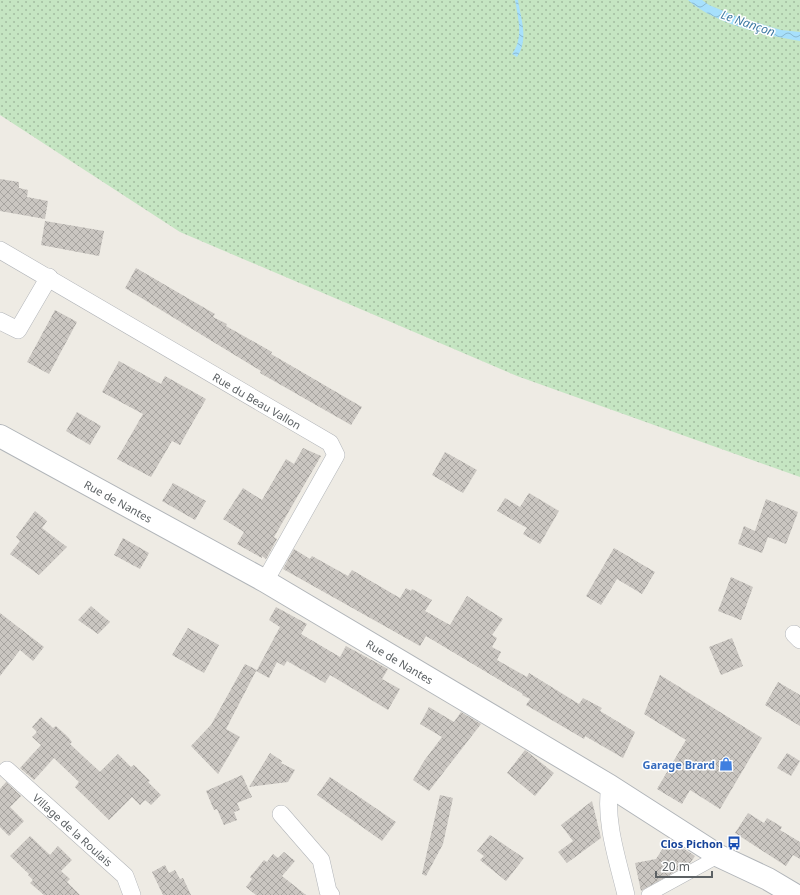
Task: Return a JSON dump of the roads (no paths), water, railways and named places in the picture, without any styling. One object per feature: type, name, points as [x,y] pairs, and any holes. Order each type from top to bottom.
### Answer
[{"type":"main road","name":"Rue de Nantes","points":[[0,436],[265,581],[610,786],[719,856],[768,879],[795,895]]},
{"type":"street","name":"Rue du Beau Vallon","points":[[0,250],[49,277],[330,443],[336,455],[265,581]]},
{"type":"street","points":[[0,321],[18,330],[49,277]]},
{"type":"street","name":"Village de la Roulais","points":[[8,770],[125,876],[132,895]]},
{"type":"street","points":[[610,786],[608,795],[612,833],[626,895]]},
{"type":"street","points":[[281,814],[321,860],[328,891],[331,895]]},
{"type":"street","points":[[648,895],[719,856]]},
{"type":"water","points":[[515,0],[518,0],[523,29],[523,43],[517,57],[512,54],[516,48],[519,35],[519,21]]},
{"type":"water","name":"Le Nançon","points":[[688,0],[702,0],[709,5],[738,17],[781,30],[800,32],[800,41],[772,36],[726,22],[711,15]]},
{"type":"place","name":"Garage Brard","points":[[726,764]]},
{"type":"place","name":"Clos Pichon","points":[[734,843]]}]
